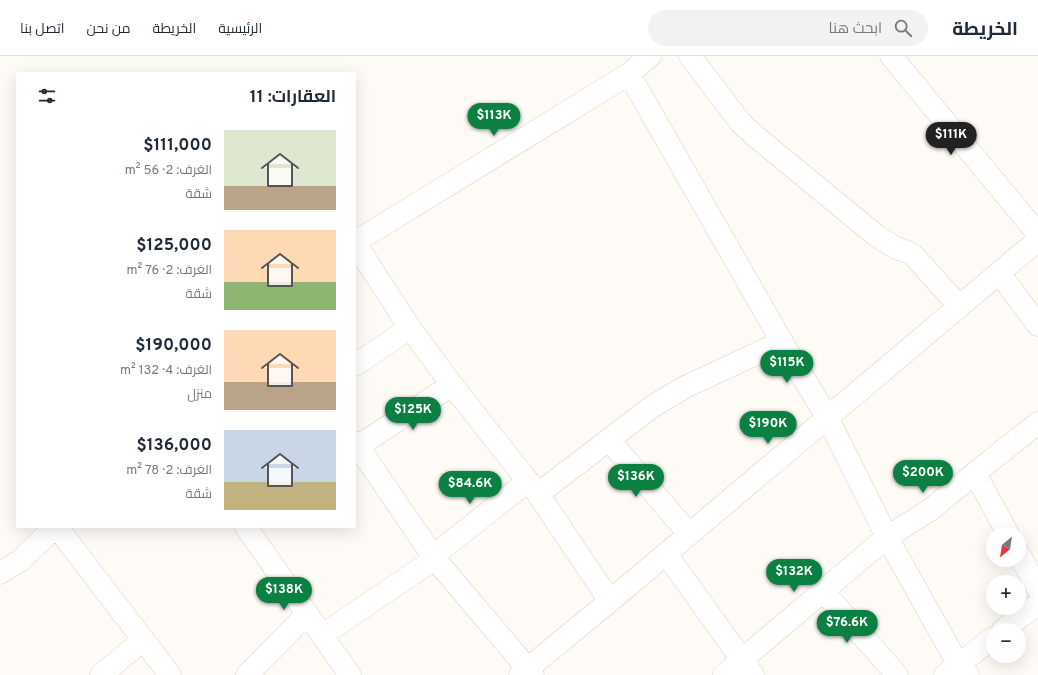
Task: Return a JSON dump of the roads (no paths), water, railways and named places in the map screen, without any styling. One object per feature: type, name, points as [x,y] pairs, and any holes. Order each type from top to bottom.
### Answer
[{"type":"street","points":[[356,241],[629,74],[650,56]]},
{"type":"street","points":[[690,56],[746,127],[878,237],[896,248],[913,255],[959,306]]},
{"type":"street","points":[[891,56],[1038,234]]},
{"type":"street","points":[[629,74],[782,342],[827,417],[887,537],[957,671],[986,644]]},
{"type":"street","points":[[452,385],[356,446],[434,558],[527,673],[827,417],[1038,240]]},
{"type":"street","points":[[356,244],[410,328],[452,385],[533,487],[610,602]]},
{"type":"street","points":[[999,273],[1038,325]]},
{"type":"street","points":[[356,364],[410,328]]},
{"type":"street","points":[[322,635],[434,558],[533,487],[609,440],[653,406],[685,387],[782,342]]},
{"type":"street","points":[[724,675],[747,667],[822,591],[887,537],[930,510],[1038,423]]},
{"type":"street","points":[[609,440],[689,534]]},
{"type":"street","points":[[975,473],[1004,527]]},
{"type":"street","points":[[0,573],[21,560],[55,528]]},
{"type":"street","points":[[57,528],[170,675]]},
{"type":"street","points":[[247,528],[350,675]]},
{"type":"street","points":[[666,554],[747,667]]},
{"type":"street","points":[[1026,567],[1038,588]]},
{"type":"street","points":[[822,591],[897,675]]},
{"type":"street","points":[[1012,623],[1038,604]]},
{"type":"street","points":[[247,675],[307,614]]},
{"type":"street","points":[[101,675],[142,640]]}]
